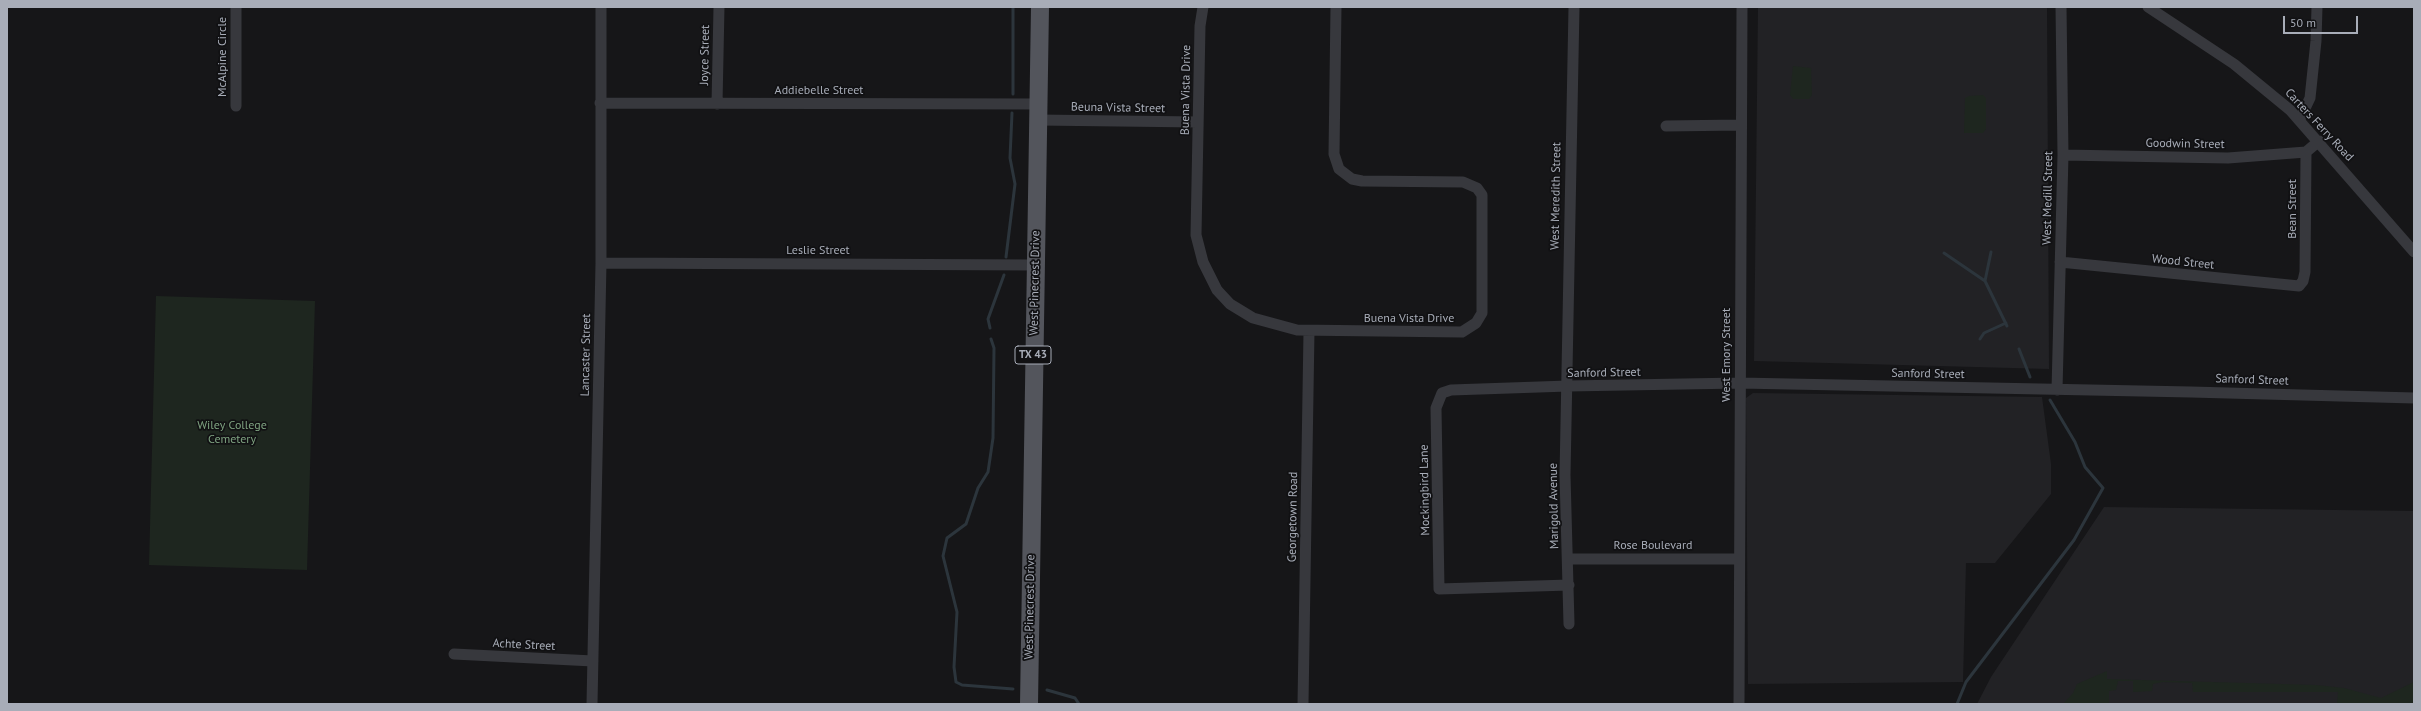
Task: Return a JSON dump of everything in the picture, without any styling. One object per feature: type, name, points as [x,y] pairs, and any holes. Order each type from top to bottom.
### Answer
[{"type":"main road","name":"West Pinecrest Drive","points":[[1029,704],[1040,7]]},
{"type":"street","name":"McAlpine Circle","points":[[236,7],[236,106]]},
{"type":"street","name":"Lancaster Street","points":[[592,704],[601,263],[601,7]]},
{"type":"street","name":"Joyce Street","points":[[717,104],[719,7]]},
{"type":"street","name":"Buena Vista Drive","points":[[1203,7],[1200,26],[1196,235],[1203,262],[1211,281],[1230,304],[1248,315],[1276,326],[1309,331],[1457,333],[1468,330],[1476,323],[1482,313],[1484,202],[1477,188],[1463,182],[1357,180],[1347,176],[1336,165],[1334,154],[1336,7]]},
{"type":"street","name":"West Meredith Street","points":[[1568,386],[1567,328],[1574,7]]},
{"type":"street","name":"West Emory Street","points":[[1739,704],[1740,125],[1742,7]]},
{"type":"street","name":"West Medill Street","points":[[2057,390],[2063,155],[2061,7]]},
{"type":"street","name":"Carters Ferry Road","points":[[2148,7],[2234,64],[2278,99],[2300,119],[2414,252]]},
{"type":"street","points":[[2300,119],[2310,98],[2316,41],[2317,7]]},
{"type":"street","name":"Addiebelle Street","points":[[600,103],[717,104],[1038,112]]},
{"type":"street","name":"Beuna Vista Street","points":[[1038,112],[1198,122]]},
{"type":"street","points":[[1666,126],[1740,125]]},
{"type":"street","points":[[2306,152],[2319,141]]},
{"type":"street","name":"Goodwin Street","points":[[2063,155],[2228,158],[2306,152]]},
{"type":"street","name":"Bean Street","points":[[2302,284],[2305,272],[2306,152]]},
{"type":"street","name":"Wood Street","points":[[2060,262],[2294,286],[2302,284]]},
{"type":"street","name":"Leslie Street","points":[[601,263],[1035,265]]},
{"type":"street","name":"Georgetown Road","points":[[1303,704],[1309,331]]},
{"type":"street","name":"Sanford Street","points":[[1442,393],[1451,390],[1568,386],[1740,383],[2414,398]]},
{"type":"street","name":"Marigold Avenue","points":[[1568,386],[1565,475],[1569,624]]},
{"type":"street","name":"Mockingbird Lane","points":[[1442,393],[1436,408],[1439,589],[1569,585]]},
{"type":"street","name":"Rose Boulevard","points":[[1568,559],[1739,559]]},
{"type":"street","name":"Achte Street","points":[[454,654],[593,661]]},
{"type":"shaded area","points":[[1758,7],[2047,7],[2049,369],[1754,361]]},
{"type":"shaded area","points":[[1753,393],[2042,397],[2051,464],[2051,494],[1995,563],[1966,563],[1963,682],[1748,684],[1746,398]]},
{"type":"shaded area","points":[[2104,507],[2414,511],[2414,704],[1977,704],[1991,677]]},
{"type":"green space","points":[[1793,66],[1811,68],[1812,95],[1809,99],[1793,99],[1790,95]]},
{"type":"green space","points":[[1983,95],[1986,98],[1986,129],[1983,133],[1964,133],[1965,98],[1969,96]]},
{"type":"green space","name":"Wiley College Cemetery","points":[[156,296],[315,301],[307,570],[149,565]]},
{"type":"green space","points":[[2107,671],[2107,679],[2316,685],[2344,688],[2381,698],[2414,682],[2414,704],[2337,704],[2338,692],[2193,692],[2192,683],[2163,682],[2153,684],[2152,691],[2133,692],[2133,681],[2118,681],[2116,690],[2109,691],[2109,704],[2063,704],[2073,693],[2077,684]]},
{"type":"waterway","points":[[1013,7],[1013,94]]},
{"type":"waterway","points":[[1006,257],[1015,184],[1010,158],[1012,113]]},
{"type":"waterway","points":[[1985,281],[1991,252]]},
{"type":"waterway","points":[[1944,253],[1985,281],[2007,326]]},
{"type":"waterway","points":[[990,328],[988,319],[1004,275]]},
{"type":"waterway","points":[[1980,339],[1984,333],[2006,323]]},
{"type":"waterway","points":[[991,339],[994,348],[993,438],[988,472],[978,488],[966,524],[947,538],[943,556],[957,612],[954,667],[956,682],[962,685],[1013,689]]},
{"type":"waterway","points":[[2019,349],[2030,377]]},
{"type":"waterway","points":[[1957,704],[1966,682],[2074,540],[2103,488],[2085,467],[2075,442],[2050,400]]},
{"type":"waterway","points":[[1047,690],[1075,698],[1079,704]]}]
